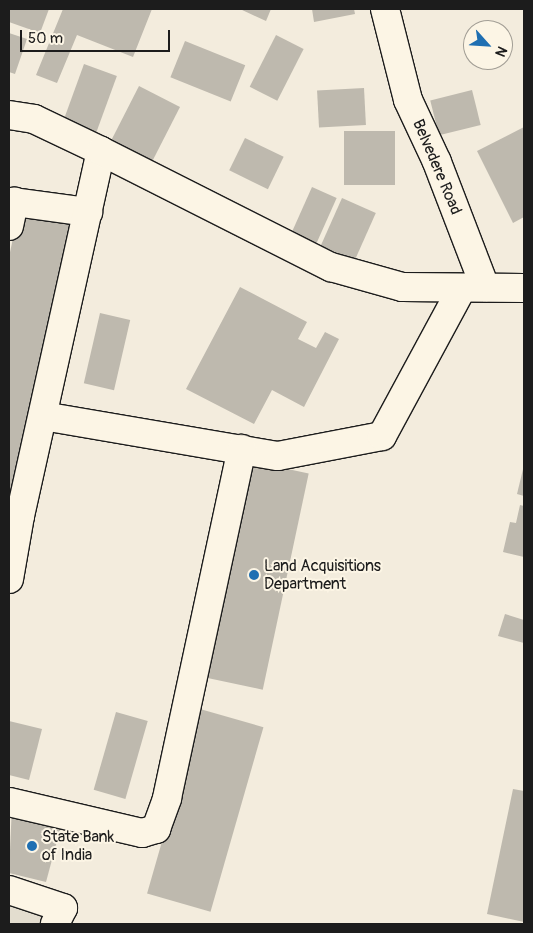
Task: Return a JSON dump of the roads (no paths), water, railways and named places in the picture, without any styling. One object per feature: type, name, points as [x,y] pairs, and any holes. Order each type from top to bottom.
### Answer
[{"type":"main road","name":"Belvedere Road","points":[[385,9],[408,100],[437,162],[473,288]]},
{"type":"main road","points":[[9,115],[34,119],[101,150],[331,267],[402,287],[524,288]]},
{"type":"main road","points":[[9,579],[15,515],[43,416],[101,150]]},
{"type":"main road","points":[[9,226],[14,202],[88,212]]},
{"type":"main road","points":[[43,416],[278,456],[382,436],[473,288]]},
{"type":"main road","points":[[9,802],[142,833],[156,828],[167,798],[242,450]]},
{"type":"main road","points":[[9,890],[63,908],[55,924]]},
{"type":"place","name":"Land Acquisitions Department","points":[[254,575]]},
{"type":"place","name":"State Bank of India","points":[[32,846]]}]
